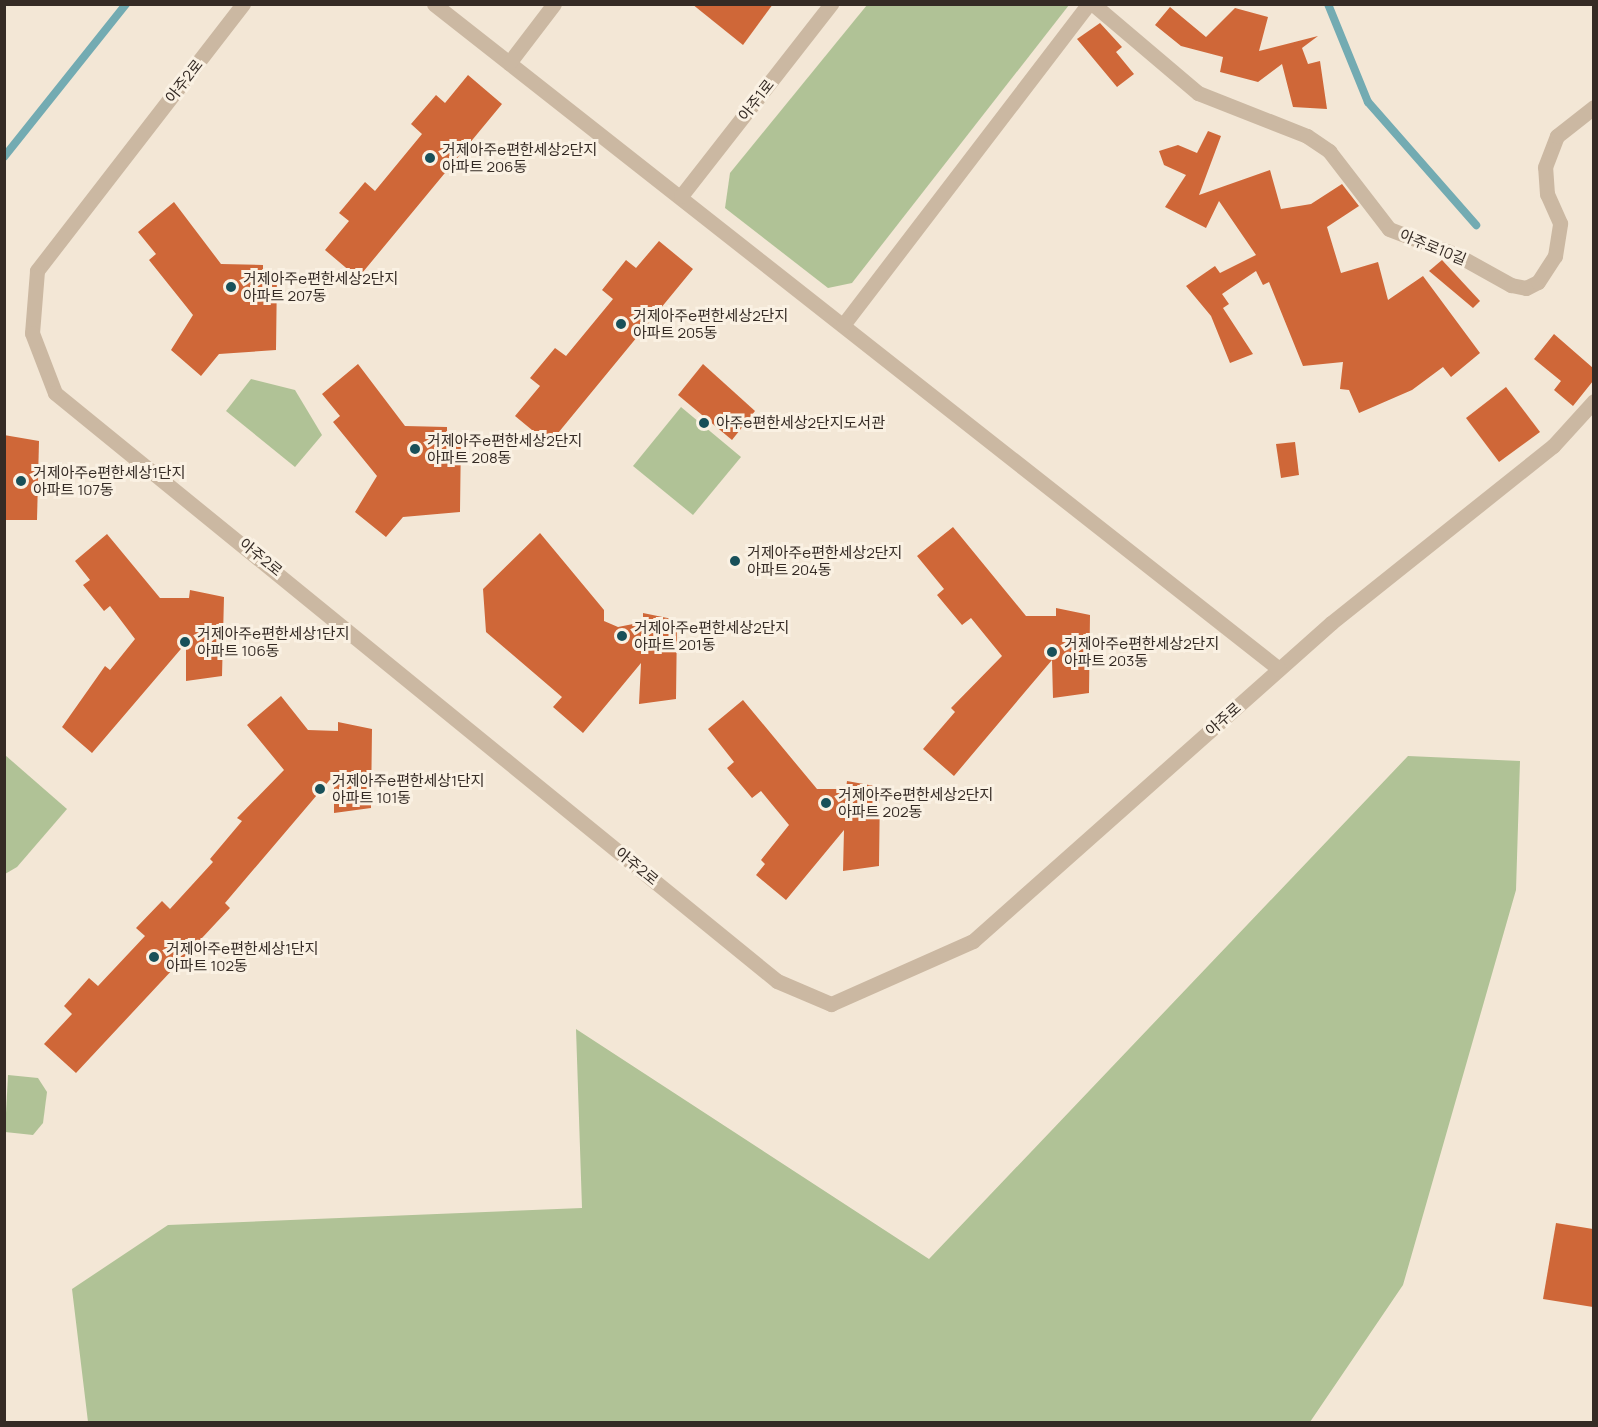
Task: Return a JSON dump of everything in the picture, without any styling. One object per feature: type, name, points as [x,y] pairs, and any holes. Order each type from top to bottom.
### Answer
[{"type":"street","name":"아주2로","points":[[243,4],[37,271],[32,333],[55,393],[777,981],[831,1004]]},
{"type":"street","points":[[434,4],[681,196],[1279,669]]},
{"type":"street","points":[[509,63],[554,4]]},
{"type":"street","name":"아주1로","points":[[681,196],[831,4]]},
{"type":"street","points":[[843,325],[1088,4]]},
{"type":"street","name":"아주로10길","points":[[1093,4],[1198,93],[1307,136],[1329,151],[1389,229],[1519,286],[1538,282],[1561,238],[1544,180],[1557,136],[1593,107]]},
{"type":"street","name":"아주로","points":[[831,1004],[973,941],[1279,669],[1553,447],[1593,401]]},
{"type":"green space","points":[[867,5],[1069,5],[852,283],[828,288],[725,208],[730,173]]},
{"type":"green space","points":[[251,379],[295,390],[322,435],[295,467],[226,411]]},
{"type":"green space","points":[[681,407],[741,457],[693,515],[633,466]]},
{"type":"green space","points":[[5,755],[67,809],[17,867],[5,874]]},
{"type":"green space","points":[[1408,756],[1520,761],[1516,890],[1403,1285],[1310,1422],[88,1422],[72,1289],[168,1225],[582,1208],[576,1029],[929,1259]]},
{"type":"green space","points":[[8,1075],[38,1078],[47,1092],[43,1123],[33,1135],[5,1132]]},
{"type":"building","points":[[692,4],[773,4],[743,45]]},
{"type":"building","points":[[1170,7],[1206,37],[1235,8],[1268,17],[1259,51],[1318,36],[1302,48],[1308,64],[1320,61],[1327,109],[1293,107],[1282,64],[1258,82],[1220,72],[1223,57],[1181,46],[1155,25]]},
{"type":"building","points":[[1100,23],[1122,47],[1116,52],[1134,74],[1117,87],[1077,39]]},
{"type":"building","name":"거제아주e편한세상2단지 아파트 206동","points":[[468,75],[502,104],[358,278],[325,250],[349,221],[339,213],[365,182],[375,191],[422,134],[411,124],[436,95],[445,103]]},
{"type":"building","points":[[1208,131],[1221,136],[1199,195],[1270,170],[1281,209],[1311,204],[1342,184],[1359,206],[1327,227],[1341,273],[1378,262],[1388,300],[1423,276],[1480,353],[1451,377],[1443,367],[1412,390],[1359,413],[1349,390],[1340,389],[1343,362],[1303,366],[1269,282],[1263,285],[1256,271],[1222,294],[1229,304],[1223,308],[1253,354],[1230,363],[1211,316],[1186,286],[1215,266],[1220,273],[1256,255],[1219,201],[1206,228],[1165,207],[1186,175],[1164,165],[1159,151],[1178,145],[1197,153]]},
{"type":"building","name":"거제아주e편한세상2단지 아파트 207동","points":[[174,202],[221,264],[263,265],[263,271],[277,271],[276,350],[219,354],[201,376],[171,350],[193,315],[149,260],[156,254],[138,232]]},
{"type":"building","name":"거제아주e편한세상2단지 아파트 205동","points":[[659,241],[693,269],[549,444],[515,416],[540,386],[530,378],[555,348],[566,356],[613,299],[602,290],[626,260],[636,268]]},
{"type":"building","points":[[1442,260],[1480,301],[1473,308],[1429,271]]},
{"type":"building","points":[[1554,334],[1593,368],[1593,381],[1573,406],[1554,390],[1561,381],[1534,359]]},
{"type":"building","name":"거제아주e편한세상2단지 아파트 208동","points":[[358,364],[405,426],[447,427],[447,433],[461,433],[460,512],[403,517],[386,537],[355,512],[377,476],[333,422],[340,416],[322,394]]},
{"type":"building","points":[[703,364],[755,411],[732,440],[678,395]]},
{"type":"building","points":[[1506,387],[1540,432],[1499,462],[1466,418]]},
{"type":"building","name":"거제아주e편한세상1단지 아파트 107동","points":[[4,435],[39,441],[37,520],[4,520]]},
{"type":"building","points":[[1295,442],[1299,475],[1281,478],[1276,444]]},
{"type":"building","name":"거제아주e편한세상2단지 아파트 203동","points":[[953,527],[1026,616],[1056,616],[1056,608],[1090,615],[1089,693],[1053,698],[1052,660],[954,776],[923,749],[955,712],[951,708],[1002,656],[971,618],[962,625],[937,595],[944,589],[917,556]]},
{"type":"building","name":"거제아주e편한세상2단지 아파트 201동","points":[[540,533],[604,610],[604,621],[618,627],[643,622],[643,613],[677,620],[676,699],[639,704],[641,663],[583,733],[553,707],[562,697],[486,632],[483,589]]},
{"type":"building","name":"거제아주e편한세상1단지 아파트 106동","points":[[107,534],[160,598],[189,598],[190,590],[224,597],[222,676],[186,681],[186,643],[92,753],[62,727],[105,666],[110,670],[135,639],[110,606],[104,611],[83,585],[90,580],[75,561]]},
{"type":"building","points":[[281,696],[308,730],[338,731],[338,722],[372,729],[371,808],[334,813],[334,775],[225,903],[230,908],[76,1073],[44,1044],[72,1014],[64,1006],[89,978],[98,986],[145,936],[136,928],[162,901],[170,909],[213,862],[210,859],[242,821],[237,818],[284,770],[247,725]]},
{"type":"building","name":"거제아주e편한세상2단지 아파트 202동","points":[[743,700],[817,789],[846,789],[847,781],[880,787],[879,866],[843,871],[844,830],[786,900],[756,875],[765,864],[761,860],[789,825],[761,791],[752,798],[727,768],[734,762],[708,729]]},
{"type":"building","points":[[1556,1223],[1593,1229],[1593,1307],[1543,1299]]},
{"type":"waterway","points":[[4,157],[126,4]]},
{"type":"waterway","points":[[1328,4],[1368,102],[1476,225]]},
{"type":"place","name":"거제아주e편한세상2단지 아파트 206동","points":[[430,158]]},
{"type":"place","name":"거제아주e편한세상2단지 아파트 207동","points":[[231,287]]},
{"type":"place","name":"거제아주e편한세상2단지 아파트 205동","points":[[621,324]]},
{"type":"place","name":"아주e편한세상2단지도서관","points":[[704,423]]},
{"type":"place","name":"거제아주e편한세상2단지 아파트 208동","points":[[415,449]]},
{"type":"place","name":"거제아주e편한세상1단지 아파트 107동","points":[[21,481]]},
{"type":"place","name":"거제아주e편한세상2단지 아파트 204동","points":[[735,561]]},
{"type":"place","name":"거제아주e편한세상2단지 아파트 201동","points":[[622,636]]},
{"type":"place","name":"거제아주e편한세상1단지 아파트 106동","points":[[185,642]]},
{"type":"place","name":"거제아주e편한세상2단지 아파트 203동","points":[[1052,652]]},
{"type":"place","name":"거제아주e편한세상1단지 아파트 101동","points":[[320,789]]},
{"type":"place","name":"거제아주e편한세상2단지 아파트 202동","points":[[826,803]]},
{"type":"place","name":"거제아주e편한세상1단지 아파트 102동","points":[[154,957]]}]
